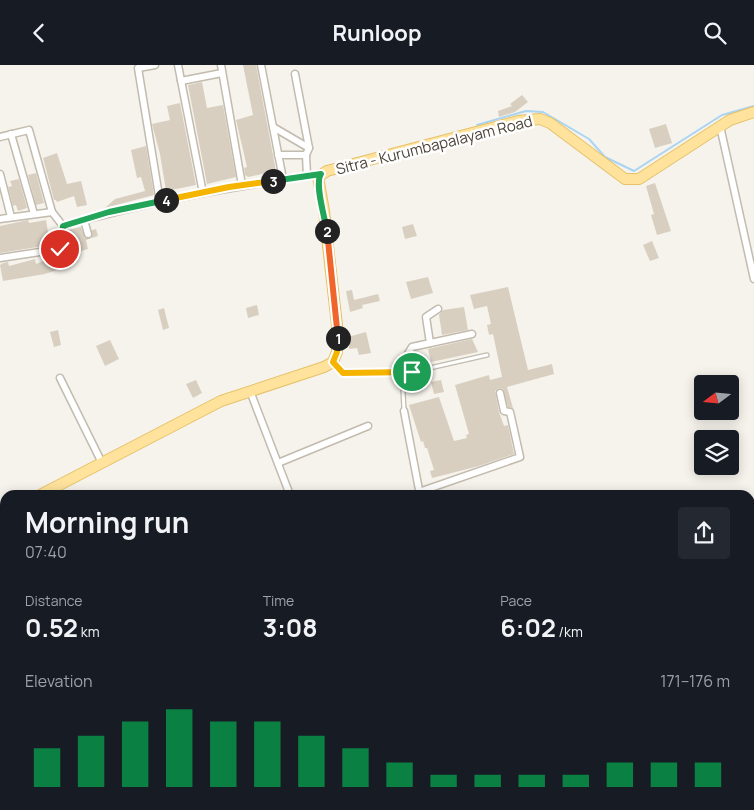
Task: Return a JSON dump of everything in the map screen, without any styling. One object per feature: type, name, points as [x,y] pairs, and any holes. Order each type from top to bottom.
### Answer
[{"type":"main road","name":"Sitra - Kurumbapalayam Road","points":[[333,362],[337,352],[337,325],[324,211],[318,187],[318,177],[321,174],[518,121],[540,119],[560,130],[625,179],[639,179],[730,120],[754,112]]},
{"type":"main road","points":[[50,490],[222,401],[324,367],[333,362]]},
{"type":"street","points":[[155,65],[138,68],[160,202]]},
{"type":"street","points":[[178,65],[203,193]]},
{"type":"street","points":[[221,65],[242,185]]},
{"type":"street","points":[[261,65],[283,179]]},
{"type":"street","points":[[181,81],[222,73]]},
{"type":"street","points":[[295,74],[309,148],[306,155],[307,176]]},
{"type":"street","points":[[720,126],[754,279]]},
{"type":"street","points":[[273,127],[309,148]]},
{"type":"street","points":[[0,137],[29,130],[52,212],[63,226],[60,249],[0,258]]},
{"type":"street","points":[[11,134],[34,215]]},
{"type":"street","points":[[278,155],[306,155]]},
{"type":"street","points":[[0,174],[12,217]]},
{"type":"street","points":[[63,226],[109,212],[242,185],[321,174]]},
{"type":"street","points":[[0,219],[52,212]]},
{"type":"street","points":[[84,220],[88,234]]},
{"type":"street","points":[[430,343],[426,317],[438,309]]},
{"type":"street","points":[[399,373],[412,347],[472,334]]},
{"type":"street","points":[[60,378],[102,463]]},
{"type":"street","points":[[250,391],[288,490]]},
{"type":"street","points":[[428,490],[520,457],[510,413],[504,411],[500,393]]},
{"type":"street","points":[[404,411],[419,490]]},
{"type":"street","points":[[278,463],[368,426]]},
{"type":"lane","points":[[333,362],[343,373],[399,373],[487,355]]},
{"type":"lane","points":[[399,373],[404,411]]},
{"type":"building","points":[[243,65],[256,65],[276,171],[248,177],[245,175],[244,168],[247,167],[236,120],[253,115]]},
{"type":"building","points":[[202,82],[207,108],[223,105],[236,177],[207,184],[188,85]]},
{"type":"building","points":[[522,95],[528,102],[515,112],[499,117],[498,111],[512,106],[510,104]]},
{"type":"building","points":[[180,103],[196,185],[166,191],[160,154],[152,124],[170,120],[167,106]]},
{"type":"building","points":[[666,124],[672,143],[655,148],[649,129]]},
{"type":"building","points":[[146,146],[154,195],[105,208],[115,199],[145,191],[141,177],[137,178],[131,150]]},
{"type":"building","points":[[57,153],[67,184],[81,181],[87,205],[77,207],[74,196],[57,202],[54,200],[43,158]]},
{"type":"building","points":[[36,173],[44,203],[36,205],[28,175]]},
{"type":"building","points":[[19,179],[27,208],[18,211],[16,205],[13,206],[8,187],[12,186],[10,181]]},
{"type":"building","points":[[655,183],[671,231],[657,235],[651,215],[654,214],[646,186]]},
{"type":"building","points":[[28,220],[29,223],[46,220],[50,245],[0,253],[0,226]]},
{"type":"building","points":[[413,224],[417,236],[405,239],[402,227]]},
{"type":"building","points":[[81,227],[85,238],[91,238],[92,230],[96,229],[98,236],[86,240],[88,249],[74,253],[67,230]]},
{"type":"building","points":[[652,241],[659,258],[650,261],[643,245]]},
{"type":"building","points":[[67,251],[72,265],[45,274],[3,281],[0,265],[3,263],[8,262],[9,266],[35,259],[36,264]]},
{"type":"building","points":[[428,277],[433,293],[411,299],[406,282]]},
{"type":"building","points":[[508,287],[528,370],[552,364],[554,374],[507,387],[513,408],[508,407],[503,389],[499,388],[495,391],[504,426],[508,425],[514,454],[479,466],[432,478],[430,471],[434,470],[427,448],[425,448],[423,441],[421,442],[409,405],[439,397],[454,441],[467,438],[466,435],[469,434],[455,385],[489,375],[490,380],[502,377],[493,334],[489,335],[487,325],[491,324],[487,306],[474,309],[470,295]]},
{"type":"building","points":[[352,290],[354,300],[378,294],[380,301],[362,305],[363,308],[350,312],[346,291]]},
{"type":"building","points":[[257,305],[259,315],[248,318],[246,308]]},
{"type":"building","points":[[464,307],[468,330],[442,335],[439,315],[443,310]]},
{"type":"building","points":[[164,308],[169,328],[163,330],[158,310]]},
{"type":"building","points":[[58,330],[61,345],[54,347],[50,332]]},
{"type":"building","points":[[366,332],[371,353],[359,355],[357,348],[349,349],[348,337]]},
{"type":"building","points":[[472,339],[478,352],[431,362],[428,349]]},
{"type":"building","points":[[110,340],[119,359],[105,366],[96,346]]},
{"type":"building","points":[[196,380],[202,393],[193,398],[186,384]]},
{"type":"building","points":[[441,380],[444,392],[434,394],[431,382]]},
{"type":"waterway","points":[[477,125],[526,111],[543,112],[589,139],[605,157],[634,171],[722,115],[754,106]]},
{"type":"route","points":[[60,249],[63,226],[109,212],[229,187],[321,174],[318,177],[318,187],[324,211],[337,325],[338,343],[333,362],[343,373],[412,372]]}]
